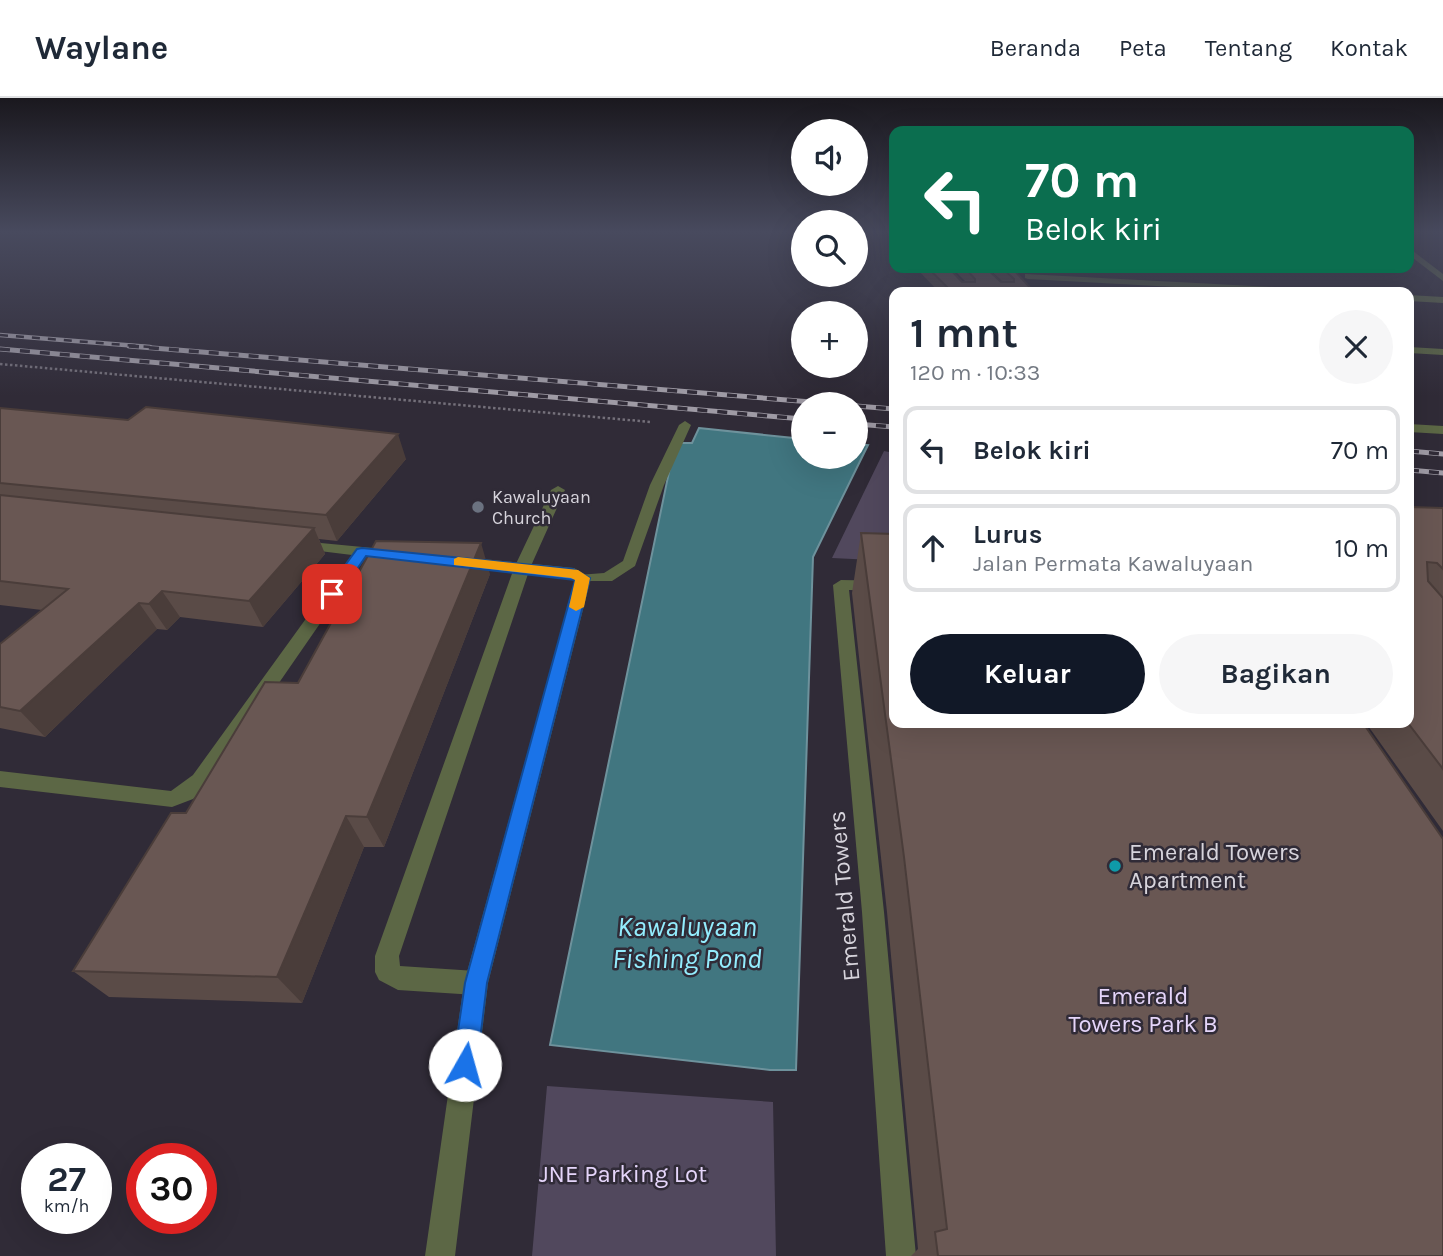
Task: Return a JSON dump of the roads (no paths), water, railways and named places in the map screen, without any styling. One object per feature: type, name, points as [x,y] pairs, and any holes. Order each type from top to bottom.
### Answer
[{"type":"street","points":[[1414,298],[1443,300]]},
{"type":"street","points":[[1414,349],[1443,352]]},
{"type":"street","points":[[442,560],[573,573],[583,578],[607,578],[630,563],[657,485],[685,425]]},
{"type":"street","points":[[1414,428],[1443,430]]},
{"type":"street","points":[[476,983],[398,978],[387,972],[387,956],[522,568],[558,490]]},
{"type":"street","points":[[282,543],[415,557]]},
{"type":"street","points":[[0,779],[172,799],[186,793],[200,781],[362,552]]},
{"type":"street","points":[[841,584],[859,568]]},
{"type":"street","points":[[440,1256],[476,983],[583,578]]},
{"type":"street","points":[[841,584],[889,586]]},
{"type":"street","name":"Emerald Towers","points":[[841,584],[873,912],[901,1256]]},
{"type":"water","name":"Kawaluyaan Fishing Pond","points":[[699,428],[791,438],[791,469],[856,469],[813,557],[796,1070],[770,1070],[550,1045],[675,443],[692,443]]},
{"type":"railway","points":[[0,335],[150,347]]},
{"type":"railway","points":[[129,346],[791,400]]},
{"type":"railway","points":[[0,349],[791,418]]},
{"type":"railway","points":[[868,407],[889,409]]},
{"type":"railway","points":[[868,425],[889,427]]},
{"type":"railway","points":[[1414,451],[1443,454]]},
{"type":"railway","points":[[1414,470],[1443,473]]},
{"type":"place","name":"Kawaluyaan Church","points":[[478,507]]},
{"type":"place","name":"Emerald Towers Apartment","points":[[1115,866]]},
{"type":"park label","name":"Emerald Towers Park B","points":[[1143,1010]]},
{"type":"park label","name":"JNE Parking Lot","points":[[623,1174]]}]
